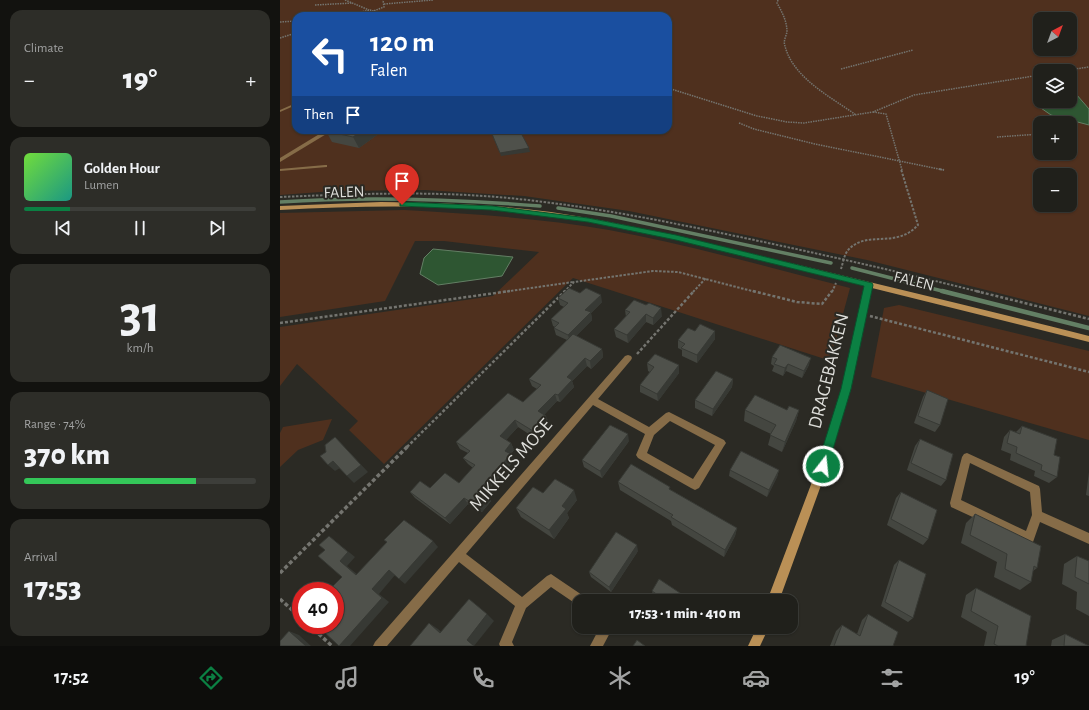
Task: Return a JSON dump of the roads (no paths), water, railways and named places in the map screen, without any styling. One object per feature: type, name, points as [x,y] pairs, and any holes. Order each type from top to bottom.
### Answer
[{"type":"street","points":[[280,160],[323,134]]},
{"type":"street","name":"FALEN","points":[[280,208],[345,205],[441,205],[546,214],[639,229],[1089,339]]},
{"type":"street","name":"DRAGEBAKKEN","points":[[776,594],[823,466],[846,389],[869,285]]},
{"type":"street","name":"MIKKELS MOSE","points":[[379,646],[628,358]]},
{"type":"street","points":[[591,400],[650,432]]},
{"type":"street","points":[[669,416],[721,443],[694,485],[641,455],[650,432],[669,416]]},
{"type":"street","points":[[967,458],[1036,489],[1037,515],[1029,538],[955,503],[967,458]]},
{"type":"street","points":[[1037,515],[1089,539]]},
{"type":"street","points":[[458,555],[522,604]]},
{"type":"street","points":[[508,646],[505,644],[522,604],[551,580],[572,595]]},
{"type":"street","points":[[596,646],[603,634]]},
{"type":"street","points":[[754,646],[760,634]]},
{"type":"lane","points":[[280,111],[292,106]]},
{"type":"lane","points":[[280,170],[325,166]]},
{"type":"waterway","points":[[280,202],[345,199],[410,199],[540,206]]},
{"type":"waterway","points":[[558,208],[611,216],[831,263]]},
{"type":"waterway","points":[[852,268],[946,292]]},
{"type":"waterway","points":[[942,291],[1089,328]]}]
